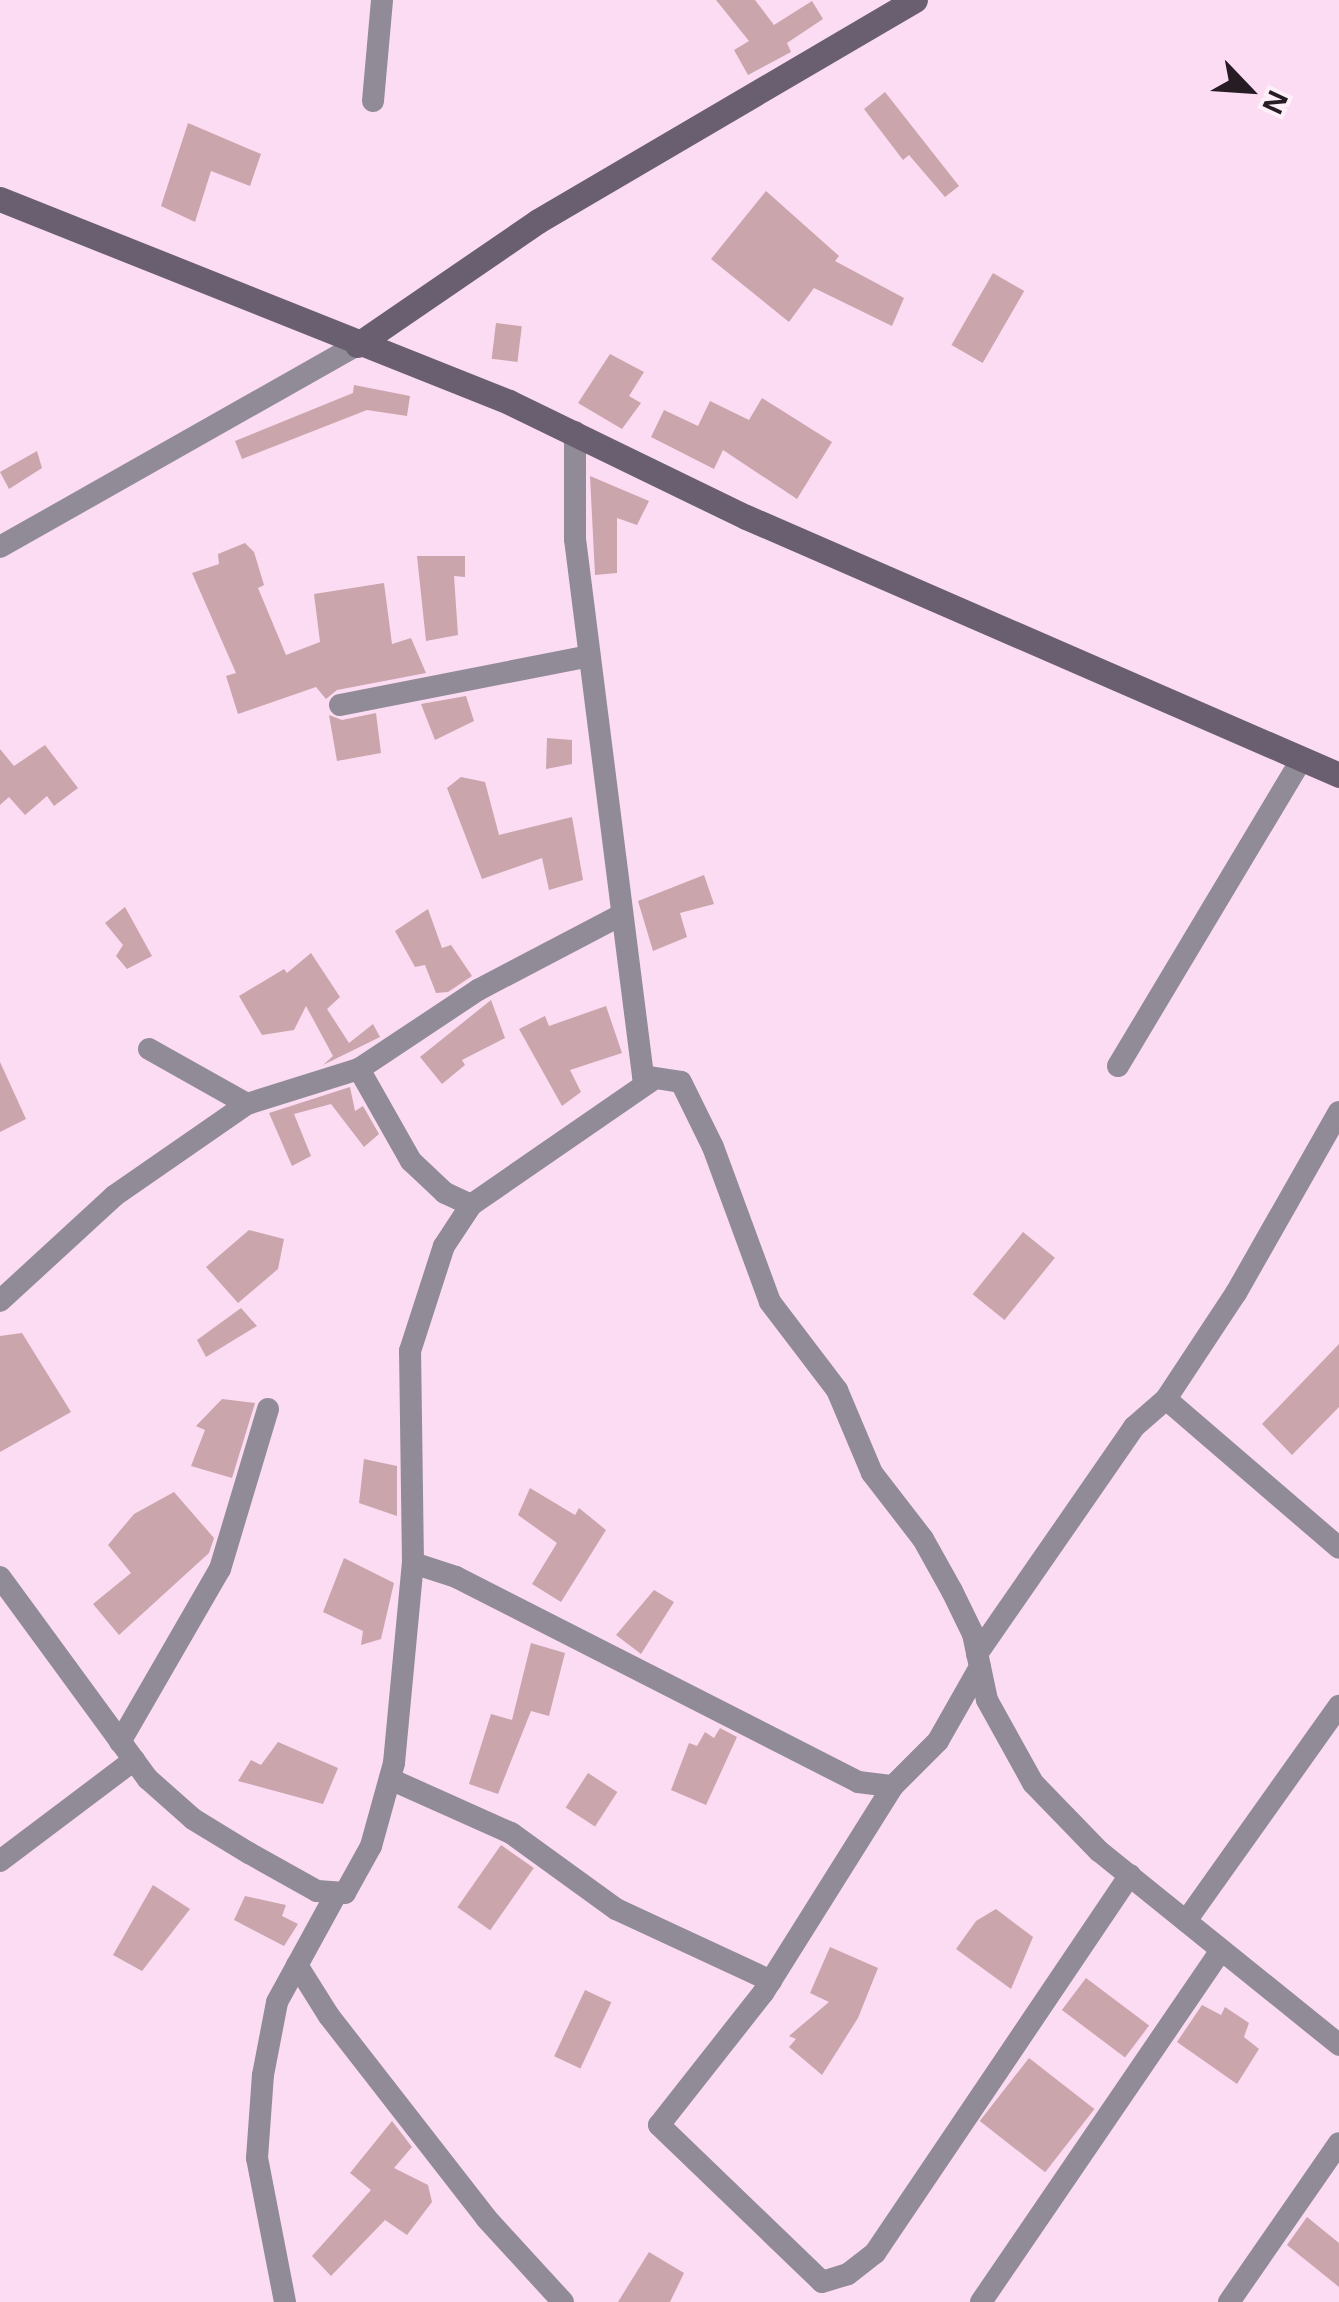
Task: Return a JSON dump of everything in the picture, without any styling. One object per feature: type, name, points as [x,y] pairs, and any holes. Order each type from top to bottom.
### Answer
[{"type":"street","points":[[374,101],[382,0]]},
{"type":"street","points":[[0,547],[357,345],[538,222],[879,10],[915,0]]},
{"type":"street","points":[[0,199],[575,432],[746,517],[1339,774]]},
{"type":"street","points":[[575,432],[574,522],[588,656],[643,1076],[682,1082],[714,1148],[770,1302],[837,1390],[866,1460],[923,1539],[978,1660],[986,1700],[1033,1783],[1130,1876],[1339,2045]]},
{"type":"street","points":[[340,705],[588,656]]},
{"type":"street","points":[[1118,1066],[1302,759]]},
{"type":"street","points":[[0,1301],[114,1196],[247,1104],[359,1069],[478,990],[621,915]]},
{"type":"street","points":[[149,1049],[247,1104]]},
{"type":"street","points":[[359,1069],[410,1161],[444,1193],[471,1205]]},
{"type":"street","points":[[284,2302],[257,2158],[276,2002],[334,1896],[356,1882],[390,1779],[413,1564],[410,1351],[444,1246],[471,1205],[651,1080]]},
{"type":"street","points":[[1130,1876],[875,2253],[848,2274],[822,2282],[659,2125],[771,1981],[893,1786],[938,1741],[978,1660],[1134,1427],[1166,1399],[1236,1293],[1304,1162],[1339,1112]]},
{"type":"street","points":[[1166,1399],[1339,1548]]},
{"type":"street","points":[[0,1861],[127,1751],[220,1569],[268,1409]]},
{"type":"street","points":[[413,1564],[456,1578],[638,1667],[858,1782],[893,1786]]},
{"type":"street","points":[[0,1577],[127,1751],[193,1820],[334,1896]]},
{"type":"street","points":[[1186,1922],[1339,1706]]},
{"type":"street","points":[[390,1779],[511,1834],[616,1909],[771,1981]]},
{"type":"street","points":[[981,2302],[1221,1950]]},
{"type":"street","points":[[297,1965],[329,2016],[486,2218],[564,2302]]},
{"type":"street","points":[[1229,2302],[1339,2143]]},
{"type":"building","points":[[716,0],[755,0],[774,25],[812,1],[823,19],[787,43],[791,52],[748,75],[734,50],[749,41]]},
{"type":"building","points":[[885,92],[959,186],[945,197],[909,155],[903,160],[864,109]]},
{"type":"building","points":[[188,123],[261,154],[250,186],[211,171],[195,222],[161,206]]},
{"type":"building","points":[[766,191],[839,256],[835,261],[904,298],[892,326],[814,288],[789,322],[711,259]]},
{"type":"building","points":[[993,273],[1024,291],[983,363],[952,345]]},
{"type":"building","points":[[496,323],[522,326],[517,362],[492,359]]},
{"type":"building","points":[[610,354],[644,372],[629,396],[641,403],[622,429],[578,403]]},
{"type":"building","points":[[354,385],[410,396],[407,416],[367,410],[242,459],[235,441],[353,393]]},
{"type":"building","points":[[762,398],[832,442],[797,499],[723,450],[714,469],[651,437],[664,410],[698,426],[710,401],[749,420]]},
{"type":"building","points":[[37,451],[42,468],[9,489],[0,472]]},
{"type":"building","points":[[590,476],[649,501],[637,525],[617,518],[617,573],[595,575]]},
{"type":"building","points":[[245,543],[254,552],[264,585],[258,588],[286,655],[320,642],[314,594],[384,583],[392,644],[411,638],[426,673],[337,690],[326,699],[316,687],[238,714],[226,676],[236,673],[192,573],[219,564],[218,554]]},
{"type":"building","points":[[417,556],[465,556],[465,577],[454,576],[458,635],[426,641]]},
{"type":"building","points":[[466,696],[474,721],[435,740],[421,704]]},
{"type":"building","points":[[376,713],[381,753],[337,761],[329,715],[342,720]]},
{"type":"building","points":[[547,738],[572,740],[572,764],[546,769]]},
{"type":"building","points":[[45,745],[78,788],[54,806],[47,796],[25,815],[9,797],[0,805],[0,749],[14,766]]},
{"type":"building","points":[[461,777],[485,782],[499,835],[572,817],[583,880],[549,890],[542,858],[482,879],[447,788]]},
{"type":"building","points":[[704,875],[714,904],[680,913],[687,937],[653,951],[638,901]]},
{"type":"building","points":[[125,907],[152,956],[127,969],[116,956],[123,945],[105,923]]},
{"type":"building","points":[[428,909],[442,948],[451,945],[472,976],[448,992],[436,993],[425,965],[415,967],[395,931]]},
{"type":"building","points":[[311,953],[340,997],[327,1009],[349,1043],[373,1024],[380,1037],[323,1065],[333,1056],[306,1006],[294,1030],[262,1035],[239,996],[284,969],[287,973]]},
{"type":"building","points":[[491,1000],[505,1038],[462,1060],[465,1065],[442,1084],[420,1057]]},
{"type":"building","points":[[606,1006],[622,1053],[570,1070],[581,1092],[562,1106],[519,1029],[545,1016],[549,1026]]},
{"type":"building","points":[[0,1062],[26,1119],[0,1132]]},
{"type":"building","points":[[350,1087],[355,1111],[363,1106],[379,1134],[364,1147],[331,1104],[294,1114],[311,1156],[292,1166],[269,1113]]},
{"type":"building","points":[[249,1230],[284,1239],[278,1269],[238,1303],[206,1267]]},
{"type":"building","points":[[1023,1232],[1055,1258],[1005,1320],[973,1294]]},
{"type":"building","points":[[241,1308],[257,1326],[206,1357],[197,1340]]},
{"type":"building","points":[[22,1333],[71,1412],[0,1452],[0,1336]]},
{"type":"building","points":[[1339,1344],[1339,1407],[1292,1455],[1262,1424]]},
{"type":"building","points":[[222,1399],[255,1403],[232,1478],[191,1466],[205,1430],[196,1426]]},
{"type":"building","points":[[364,1459],[397,1466],[397,1516],[359,1503]]},
{"type":"building","points":[[530,1488],[575,1515],[579,1508],[606,1530],[561,1602],[532,1584],[557,1543],[518,1515]]},
{"type":"building","points":[[174,1492],[214,1538],[209,1553],[119,1635],[93,1604],[131,1573],[108,1545],[134,1514]]},
{"type":"building","points":[[344,1558],[394,1583],[381,1639],[361,1645],[363,1631],[323,1612]]},
{"type":"building","points":[[654,1590],[674,1602],[641,1654],[616,1635]]},
{"type":"building","points":[[531,1643],[565,1653],[549,1716],[531,1711],[498,1794],[469,1784],[491,1714],[512,1720]]},
{"type":"building","points":[[720,1728],[737,1737],[706,1805],[671,1790],[689,1743],[697,1746],[705,1732],[714,1738]]},
{"type":"building","points":[[278,1742],[338,1768],[323,1804],[238,1781],[251,1760],[261,1765]]},
{"type":"building","points":[[588,1773],[617,1792],[595,1826],[566,1807]]},
{"type":"building","points":[[501,1845],[534,1868],[490,1930],[457,1907]]},
{"type":"building","points":[[153,1885],[190,1909],[142,1971],[113,1955]]},
{"type":"building","points":[[245,1896],[286,1905],[282,1916],[298,1924],[284,1946],[234,1920]]},
{"type":"building","points":[[996,1909],[1033,1937],[1011,1989],[956,1949],[976,1921]]},
{"type":"building","points":[[830,1947],[878,1968],[858,2018],[822,2075],[789,2047],[796,2039],[789,2036],[829,2002],[810,1993]]},
{"type":"building","points":[[1086,1978],[1149,2026],[1125,2057],[1062,2010]]},
{"type":"building","points":[[585,1990],[611,2002],[580,2068],[554,2056]]},
{"type":"building","points":[[1202,2005],[1221,2015],[1225,2007],[1249,2023],[1244,2037],[1259,2049],[1237,2084],[1177,2042]]},
{"type":"building","points":[[1029,2058],[1094,2109],[1045,2172],[980,2121]]},
{"type":"building","points":[[392,2121],[412,2147],[394,2168],[428,2185],[432,2202],[407,2235],[385,2220],[331,2276],[312,2256],[371,2190],[350,2173]]},
{"type":"building","points":[[1307,2217],[1339,2243],[1339,2287],[1287,2245]]},
{"type":"building","points":[[649,2252],[684,2273],[670,2302],[618,2302]]}]
